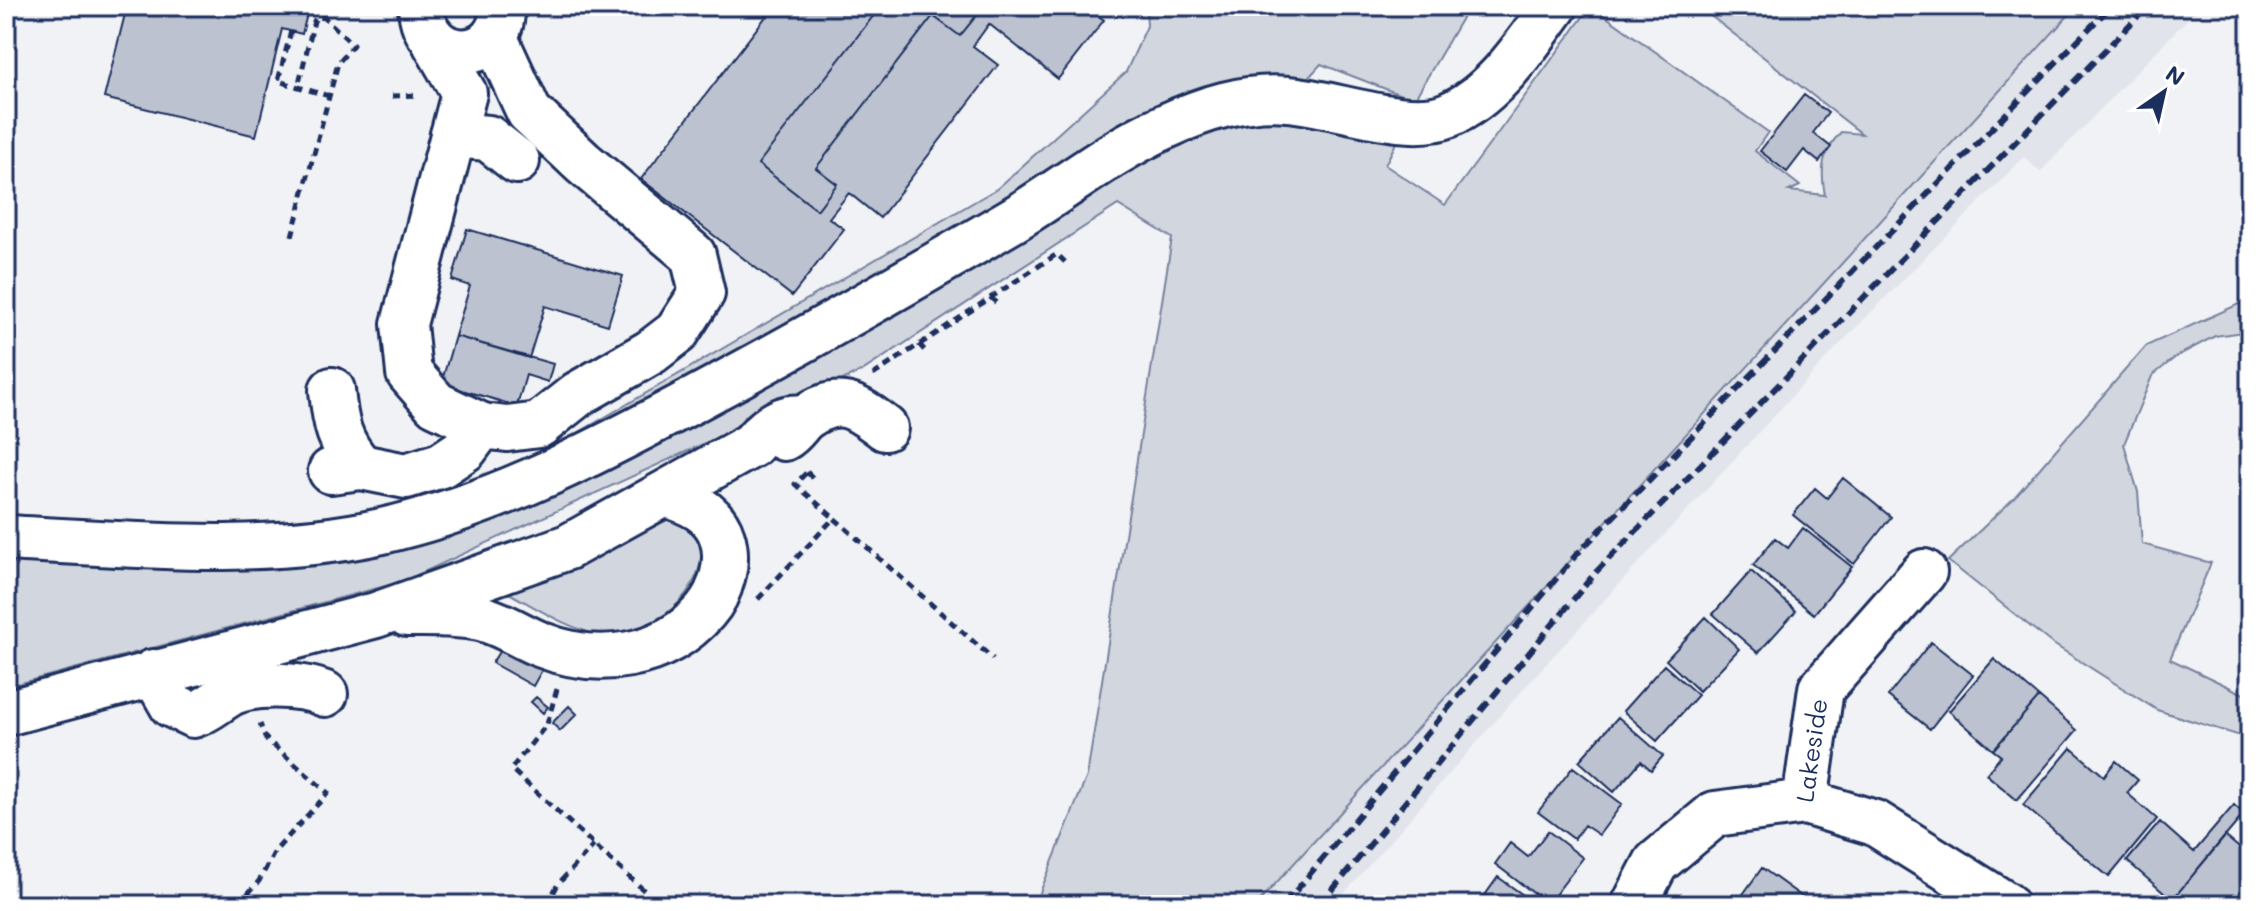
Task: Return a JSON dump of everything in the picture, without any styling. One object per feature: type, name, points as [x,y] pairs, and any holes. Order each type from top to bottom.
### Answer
[{"type":"street","points":[[6,538],[236,547],[296,543],[381,531],[467,506],[549,475],[843,319],[1017,217],[1103,158],[1165,126],[1220,106],[1254,98],[1290,99],[1420,121],[1449,115],[1484,91],[1524,48],[1555,6]]},
{"type":"street","points":[[421,21],[460,52],[473,51],[498,21]]},
{"type":"street","points":[[421,21],[464,93],[453,135],[404,324],[409,373],[436,404],[482,426],[507,429],[539,425],[584,384],[639,360],[677,332],[702,293],[693,255],[538,150],[488,138],[453,135]]},
{"type":"street","points":[[498,21],[529,112],[538,150]]},
{"type":"street","points":[[332,390],[335,428],[346,450],[346,469],[406,476],[441,465],[465,449],[482,426]]},
{"type":"street","points":[[6,713],[376,615],[568,547],[752,445],[763,431],[791,416],[804,418],[827,406],[870,417]]},
{"type":"street","points":[[376,615],[435,613],[482,619],[566,654],[611,658],[633,656],[697,620],[711,604],[720,584],[724,562],[722,536],[708,513],[666,494]]},
{"type":"street","name":"Lakeside","points":[[1634,905],[1656,863],[1715,814],[1805,802],[1821,689],[1924,572]]},
{"type":"street","points":[[153,672],[172,705],[181,712],[193,715],[268,699]]},
{"type":"street","points":[[1805,802],[1875,823],[2006,905]]},
{"type":"path","points":[[6,36],[14,6]]},
{"type":"path","points":[[292,236],[338,63],[353,45],[325,18],[317,17],[314,21],[298,87]]},
{"type":"path","points":[[291,31],[278,81],[329,96]]},
{"type":"path","points":[[870,417],[855,387],[1057,254],[1065,262]]},
{"type":"path","points":[[990,297],[999,305]]},
{"type":"path","points":[[919,344],[926,352]]},
{"type":"path","points":[[817,462],[795,484],[993,659]]},
{"type":"path","points":[[807,472],[815,480]]},
{"type":"path","points":[[711,604],[756,601],[834,518]]},
{"type":"path","points":[[566,654],[547,724],[511,769],[660,905]]},
{"type":"path","points":[[238,905],[259,881],[275,851],[328,793],[266,739],[268,699]]},
{"type":"path","points":[[547,905],[558,884],[594,845]]},
{"type":"shaded area","points":[[1146,6],[1469,6],[1414,100],[1321,64],[1290,98],[1396,143],[1385,165],[1445,205],[1591,6],[1768,132],[1755,151],[1800,186],[1789,191],[1825,195],[1823,168],[1830,146],[1841,132],[1862,134],[1698,6],[2077,6],[1256,905],[1035,905],[1087,776],[1172,238],[1118,205],[862,371],[404,581],[6,687],[6,540],[364,519],[509,473],[998,188],[1126,72],[1147,26]]},
{"type":"shaded area","points":[[2076,6],[2200,6],[2040,172],[2024,157],[1838,346],[1535,676],[1334,905],[1256,905]]},
{"type":"shaded area","points":[[2250,303],[2250,331],[2215,336],[2177,356],[2152,376],[2124,444],[2138,492],[2142,544],[2211,563],[2170,659],[2250,697],[2250,739],[2157,710],[2050,642],[1948,561],[2012,500],[2146,346],[2239,304]]},
{"type":"shaded area","points":[[669,519],[694,525],[701,544],[700,565],[692,584],[679,602],[662,618],[643,629],[623,636],[591,633],[509,593],[568,570]]},
{"type":"building","points":[[127,6],[309,6],[302,34],[282,29],[256,136],[104,98]]},
{"type":"building","points":[[774,6],[881,6],[758,164],[817,210],[837,184],[816,168],[933,16],[960,36],[977,15],[965,6],[1086,6],[1104,20],[1058,79],[989,24],[973,46],[998,65],[880,218],[849,193],[829,218],[844,229],[792,296],[641,179]]},
{"type":"building","points":[[774,6],[1086,6],[1104,20],[1058,79],[989,24],[973,46],[998,65],[880,218],[849,193],[829,218],[844,229],[792,296],[641,179]]},
{"type":"building","points":[[1804,95],[1828,113],[1813,133],[1831,147],[1819,162],[1804,150],[1787,172],[1760,151]]},
{"type":"building","points":[[467,229],[623,276],[608,325],[545,306],[529,358],[455,336],[470,286],[452,280]]},
{"type":"building","points":[[455,336],[553,364],[548,382],[526,375],[517,406],[441,384]]},
{"type":"building","points":[[1843,478],[1891,517],[1854,564],[1793,515],[1815,488],[1827,498]]},
{"type":"building","points":[[1803,528],[1852,567],[1814,614],[1753,565],[1775,538],[1788,548]]},
{"type":"building","points":[[1751,571],[1796,611],[1758,653],[1713,614]]},
{"type":"building","points":[[1706,617],[1739,649],[1699,691],[1666,660]]},
{"type":"building","points":[[1931,642],[1973,675],[1930,729],[1888,696]]},
{"type":"building","points":[[502,647],[542,670],[533,686],[492,663]]},
{"type":"building","points":[[1994,659],[2039,697],[1993,750],[1949,711]]},
{"type":"building","points":[[1664,665],[1698,695],[1657,741],[1623,711]]},
{"type":"building","points":[[536,697],[548,707],[543,713],[531,702]]},
{"type":"building","points":[[2039,697],[2077,730],[2017,800],[1986,774],[2001,756],[1993,750]]},
{"type":"building","points":[[569,706],[577,714],[560,731],[552,723]]},
{"type":"building","points":[[1618,717],[1663,756],[1651,770],[1641,761],[1614,792],[1579,761]]},
{"type":"building","points":[[2071,748],[2104,776],[2116,761],[2138,780],[2127,793],[2157,819],[2109,877],[2023,805]]},
{"type":"building","points":[[1573,767],[1622,804],[1599,835],[1584,825],[1574,839],[1538,812]]},
{"type":"building","points":[[2234,805],[2244,814],[2172,900],[2127,861],[2160,822],[2194,852]]},
{"type":"building","points":[[1548,831],[1583,858],[1548,904],[1495,864],[1510,843],[1528,857]]},
{"type":"building","points":[[2225,836],[2250,857],[2250,890],[2237,905],[2178,905],[2172,900]]},
{"type":"building","points":[[1762,868],[1805,899],[1800,905],[1736,904]]},
{"type":"building","points":[[1498,877],[1537,905],[1478,905]]},
{"type":"railway","points":[[1284,905],[1576,555],[2111,6]]},
{"type":"railway","points":[[1320,905],[1596,572],[2148,6]]}]
